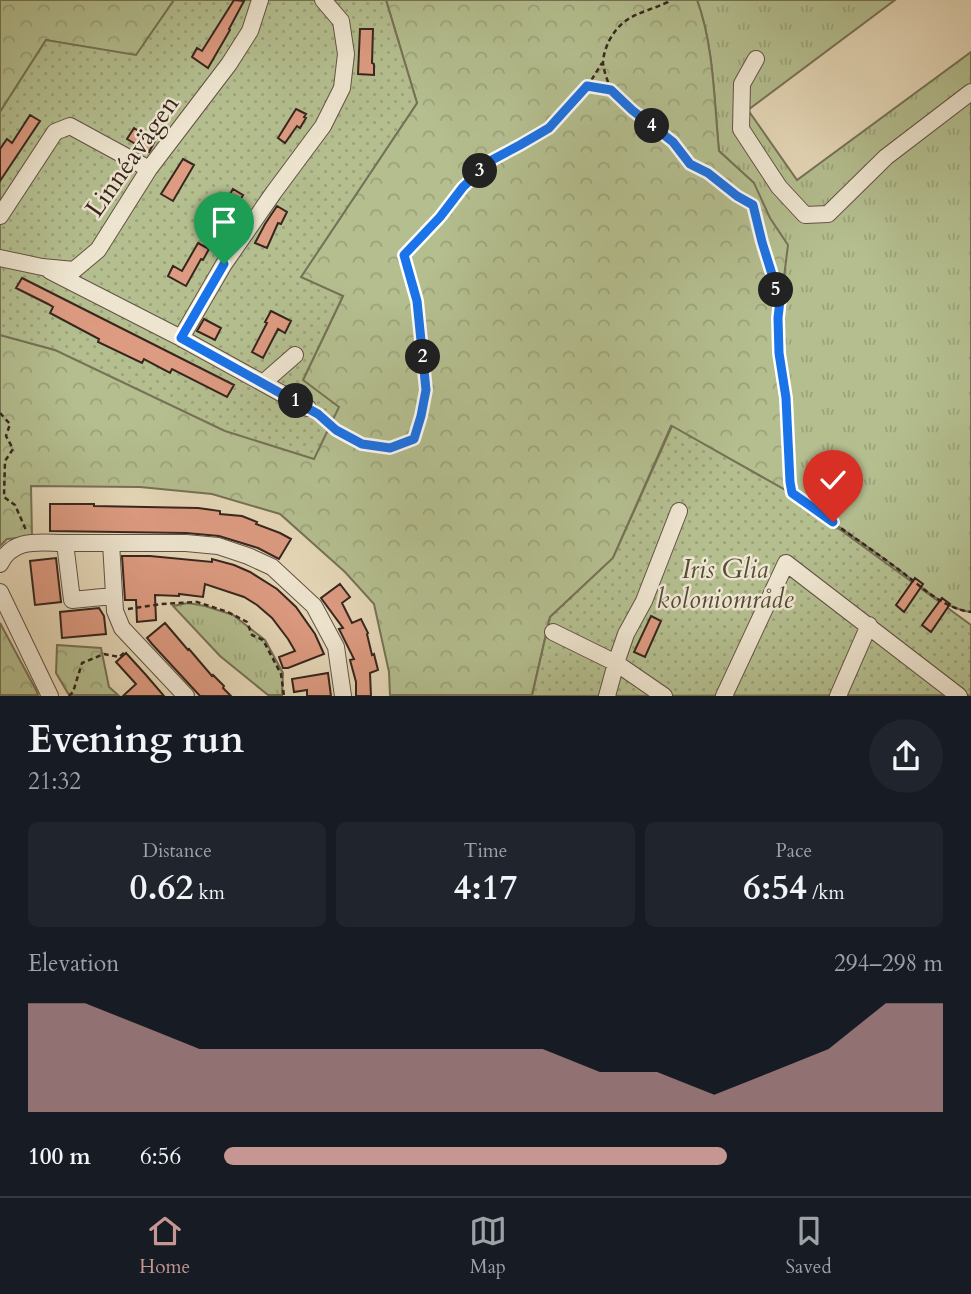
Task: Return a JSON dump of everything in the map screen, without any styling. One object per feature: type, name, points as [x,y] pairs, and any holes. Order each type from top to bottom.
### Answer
[{"type":"street","name":"Linnéavägen","points":[[0,258],[42,267],[74,270],[98,250],[149,169],[229,64],[250,31],[260,0]]},
{"type":"street","points":[[181,338],[224,264],[323,126],[342,88],[346,54],[341,22],[323,0]]},
{"type":"street","points":[[756,59],[742,84],[741,129],[779,187],[805,215],[828,214],[886,157],[971,92]]},
{"type":"street","points":[[0,216],[55,132],[71,126],[149,169]]},
{"type":"street","points":[[42,267],[181,338],[308,408]]},
{"type":"street","points":[[263,383],[295,355]]},
{"type":"street","points":[[607,695],[626,634],[644,601],[679,511]]},
{"type":"street","points":[[111,542],[114,604],[122,628],[186,695]]},
{"type":"street","points":[[0,564],[4,556],[20,544],[32,543],[186,542],[218,546],[248,556],[272,567],[314,606],[336,647],[343,695]]},
{"type":"street","points":[[65,543],[72,600],[114,604]]},
{"type":"street","points":[[724,695],[786,563],[869,625],[950,693]]},
{"type":"street","points":[[0,593],[50,695]]},
{"type":"street","points":[[838,695],[869,625]]},
{"type":"street","points":[[553,632],[616,663],[664,695]]},
{"type":"path","points":[[308,408],[336,430],[362,444],[390,448],[414,439],[426,390],[417,301],[404,255],[440,217],[463,187],[492,160],[549,128],[587,86],[603,61],[607,45],[617,27],[628,18],[669,0]]},
{"type":"path","points":[[603,61],[611,90],[673,142],[690,164],[708,173],[753,205],[780,300],[779,353],[786,398],[792,493],[936,599],[960,611],[971,612]]},
{"type":"path","points":[[587,86],[611,90]]},
{"type":"path","points":[[0,413],[10,424],[6,436],[13,449],[5,461],[4,497],[15,505],[32,543]]},
{"type":"path","points":[[114,604],[197,602],[229,612],[247,622],[252,635],[263,640],[281,674],[284,695]]},
{"type":"path","points":[[69,695],[73,692],[82,663],[104,654],[119,657],[136,644]]},
{"type":"green space","points":[[0,0],[174,0],[136,56],[46,40],[0,112]]},
{"type":"green space","points":[[174,0],[386,0],[417,103],[301,277],[343,296],[303,380],[339,407],[314,459],[225,431],[55,350],[0,335],[0,112],[46,40],[136,55]]},
{"type":"green space","points":[[386,0],[697,0],[710,55],[719,151],[754,183],[770,218],[788,245],[784,277],[777,301],[776,349],[784,411],[787,491],[671,426],[613,558],[550,617],[532,695],[390,695],[389,672],[374,604],[345,572],[280,514],[212,494],[140,487],[31,486],[32,537],[7,539],[0,546],[0,335],[55,350],[303,380],[343,296],[300,278],[417,103]]},
{"type":"green space","points":[[697,0],[895,0],[748,110],[797,180],[971,52],[971,612],[960,610],[932,595],[792,493],[786,398],[779,353],[780,300],[774,283],[754,183],[719,151],[710,55]]},
{"type":"green space","name":"Iris Glia koloniområde","points":[[672,426],[787,491],[971,625],[971,695],[532,696],[550,617],[613,558]]},
{"type":"green space","points":[[188,603],[233,615],[265,640],[283,673],[282,695],[268,695],[220,656],[173,606]]},
{"type":"green space","points":[[0,623],[36,690],[38,695],[0,695]]},
{"type":"green space","points":[[57,645],[101,648],[109,687],[118,695],[69,695],[56,673]]},
{"type":"building","points":[[234,0],[244,1],[208,68],[192,57],[197,48],[202,51]]},
{"type":"building","points":[[360,29],[373,29],[374,75],[358,74]]},
{"type":"building","points":[[296,109],[306,114],[306,118],[285,143],[278,138]]},
{"type":"building","points":[[30,115],[40,121],[0,181],[0,149],[7,139],[12,143]]},
{"type":"building","points":[[134,128],[155,141],[149,152],[127,139]]},
{"type":"building","points":[[183,159],[194,165],[173,201],[161,194]]},
{"type":"building","points":[[233,189],[243,195],[223,229],[213,223]]},
{"type":"building","points":[[277,206],[287,212],[281,224],[278,223],[267,248],[255,243]]},
{"type":"building","points":[[198,243],[209,249],[186,286],[168,276],[173,266],[182,271]]},
{"type":"building","points":[[22,278],[234,385],[227,397],[172,369],[170,373],[144,359],[142,363],[98,342],[99,339],[50,313],[53,307],[16,288]]},
{"type":"building","points":[[271,311],[291,321],[285,333],[278,329],[263,358],[252,352]]},
{"type":"building","points":[[204,319],[221,328],[215,340],[197,331]]},
{"type":"building","points":[[50,504],[220,511],[220,514],[242,516],[291,539],[279,559],[258,548],[219,536],[50,531]]},
{"type":"building","points":[[122,556],[212,562],[212,559],[250,572],[277,589],[296,607],[315,634],[324,654],[283,668],[279,657],[295,651],[272,618],[244,597],[205,584],[203,597],[155,595],[156,620],[137,622],[136,600],[125,600]]},
{"type":"building","points":[[56,558],[61,602],[35,605],[30,561]]},
{"type":"building","points":[[915,578],[923,584],[904,612],[896,605]]},
{"type":"building","points":[[340,584],[350,597],[342,603],[352,623],[361,619],[368,633],[372,655],[374,654],[378,670],[370,673],[371,696],[356,696],[356,682],[350,660],[354,659],[339,629],[343,628],[321,598]]},
{"type":"building","points":[[942,598],[950,604],[931,632],[922,625]]},
{"type":"building","points":[[99,608],[104,616],[106,634],[62,638],[60,612]]},
{"type":"building","points":[[651,616],[661,621],[645,657],[634,652]]},
{"type":"building","points":[[165,623],[231,696],[200,696],[152,644],[147,638]]},
{"type":"building","points":[[126,653],[164,696],[123,696],[136,684],[116,662]]},
{"type":"building","points":[[328,673],[331,696],[307,696],[307,690],[294,692],[292,679]]},
{"type":"route","points":[[224,264],[181,338],[318,414],[336,430],[362,444],[390,448],[414,439],[426,390],[417,301],[404,255],[440,217],[463,187],[492,160],[549,128],[587,86],[611,90],[673,142],[690,164],[708,173],[753,205],[780,300],[779,353],[786,398],[792,493],[833,522]]}]
